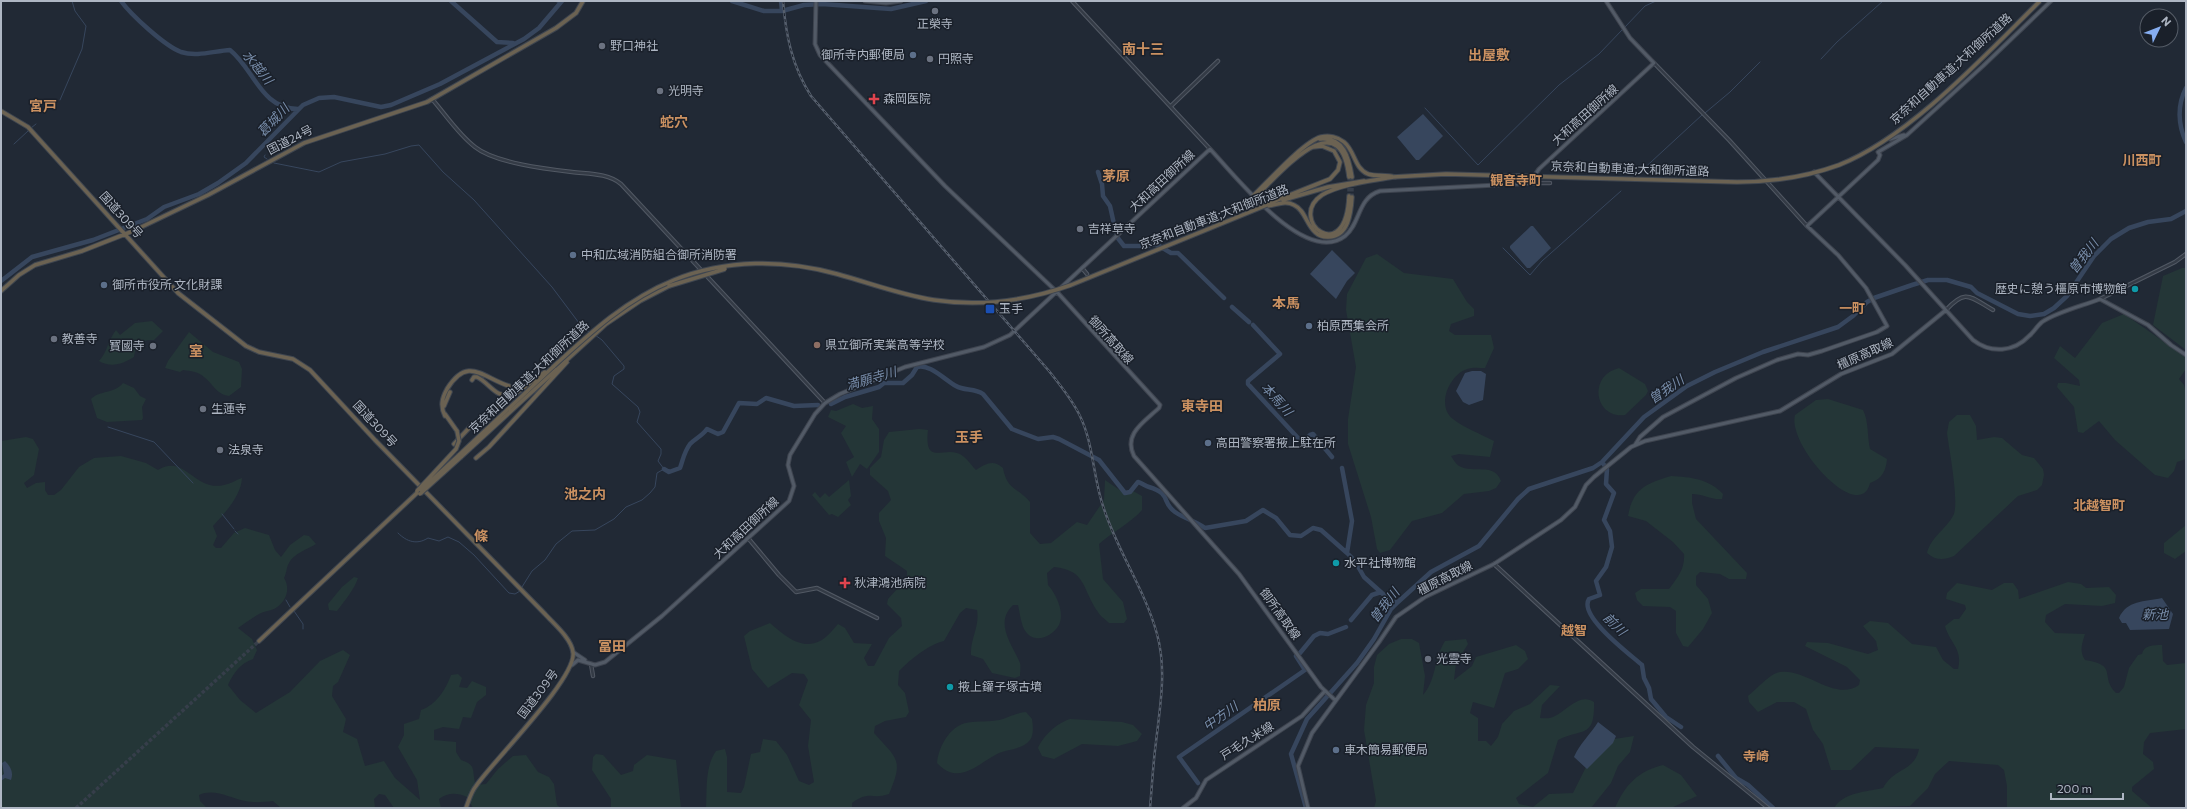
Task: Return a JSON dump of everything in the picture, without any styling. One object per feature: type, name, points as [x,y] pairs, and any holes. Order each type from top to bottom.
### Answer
[{"type":"highway","name":"国道24号","points":[[1,291],[18,275],[35,265],[82,251],[208,195],[311,140],[432,99],[556,28],[576,13],[583,1]]},
{"type":"highway","name":"京奈和自動車道;大和御所道路","points":[[258,641],[387,521],[460,456],[554,366],[603,322],[650,292],[674,280],[699,272],[726,266],[782,264],[809,268],[934,300],[977,304],[1006,302],[1032,297],[1071,285],[1267,205],[1328,187],[1394,176],[1453,174],[1743,182],[1771,181],[1806,175],[1840,164],[1890,137],[1945,92],[2040,1]]},
{"type":"highway","name":"国道309号","points":[[1,111],[28,127],[178,293],[246,346],[259,352],[293,359],[310,370],[375,440],[545,614],[566,638],[574,652],[572,665],[532,720],[480,779],[471,794],[466,808]]},
{"type":"highway","points":[[1254,197],[1311,142],[1325,136],[1338,138],[1349,147],[1363,171],[1374,176],[1394,176]]},
{"type":"highway","points":[[1254,197],[1304,152],[1320,142],[1336,145],[1345,157],[1350,177],[1348,157],[1340,145],[1326,139],[1311,142]]},
{"type":"highway","points":[[1267,205],[1326,181],[1336,174],[1340,162],[1334,150],[1322,146],[1314,147],[1304,152]]},
{"type":"highway","points":[[1267,205],[1281,203],[1292,204],[1300,209],[1316,233],[1325,237],[1332,237],[1341,233],[1347,225],[1351,196],[1347,215],[1341,228],[1336,232],[1327,234],[1316,229],[1312,221],[1311,211],[1316,201],[1322,196],[1347,187],[1394,176]]},
{"type":"highway","name":"京奈和自動車道;大和御所道路","points":[[535,384],[597,331],[629,308],[669,286],[713,272],[752,264]]},
{"type":"highway","points":[[476,458],[489,447],[541,389],[597,331]]},
{"type":"highway","points":[[419,492],[456,449],[459,440],[457,431],[445,416],[442,407],[443,398],[455,379],[471,371],[487,374],[509,386]]},
{"type":"highway","points":[[487,374],[476,374],[472,380],[475,376],[479,377],[491,389],[503,395],[508,396],[535,384]]},
{"type":"highway","points":[[445,416],[444,404],[450,392]]},
{"type":"highway","points":[[454,444],[470,427],[518,392]]},
{"type":"highway","name":"京奈和自動車道;大和御所道路","points":[[349,556],[419,492]]},
{"type":"main road","name":"御所高取線","points":[[816,1],[817,10],[815,44],[820,55],[945,186],[1057,292],[1160,405],[1159,408],[1134,432],[1130,445],[1131,450],[1140,463],[1190,517],[1254,592],[1325,692],[1334,699]]},
{"type":"main road","points":[[865,1],[886,3],[901,1]]},
{"type":"main road","points":[[1606,1],[1630,38],[1654,63]]},
{"type":"main road","points":[[1807,226],[1878,160],[1880,155],[1878,152],[1906,136],[1984,66],[2051,1]]},
{"type":"main road","name":"大和高田御所線","points":[[591,664],[605,662],[662,616],[748,538],[791,496],[794,486],[788,465],[790,455],[815,414],[825,403],[840,394],[905,367],[968,352],[995,343],[1021,326],[1210,149],[1271,214],[1293,229],[1316,240],[1331,242],[1346,235],[1353,225],[1362,204],[1372,195],[1380,191],[1534,183],[1535,175],[1539,169],[1654,63]]},
{"type":"main road","points":[[1890,139],[1904,135],[1914,129]]},
{"type":"main road","points":[[1813,171],[1916,277],[1977,343],[1988,348],[2003,350],[2021,344],[2043,322],[2100,299],[2148,325],[2171,345],[2186,355]]},
{"type":"main road","name":"橿原高取線","points":[[1308,808],[1298,772],[1299,761],[1312,733],[1334,699],[1379,642],[1396,617],[1425,597],[1494,564],[1570,514],[1578,503],[1588,482],[1635,445],[1640,437],[1663,417],[1736,378],[1777,360],[1798,354],[1808,355],[1822,351],[1887,326],[1871,296],[1839,256],[1807,226]]},
{"type":"main road","name":"橿原高取線","points":[[1635,445],[1780,411],[1838,376],[1892,354],[1946,310]]},
{"type":"main road","points":[[574,652],[591,664]]},
{"type":"main road","points":[[572,665],[578,660],[587,662]]},
{"type":"main road","name":"戸毛久米線","points":[[1183,808],[1196,798],[1206,780],[1226,765],[1247,754],[1302,716],[1325,692]]},
{"type":"street","points":[[1072,1],[1210,149]]},
{"type":"street","points":[[1171,106],[1218,61]]},
{"type":"street","points":[[1654,63],[1705,115],[1807,226]]},
{"type":"street","points":[[432,99],[468,141],[482,152],[493,157],[550,169],[607,176],[621,184],[825,403]]},
{"type":"street","points":[[1534,183],[1550,183]]},
{"type":"street","points":[[2100,299],[2175,262],[2186,254]]},
{"type":"street","points":[[1082,268],[1088,274]]},
{"type":"street","points":[[1946,310],[1954,301],[1963,296],[1969,296],[1993,310]]},
{"type":"street","points":[[748,538],[796,592],[801,592],[812,588],[823,590],[877,618]]},
{"type":"street","points":[[1494,564],[1693,747],[1768,808]]},
{"type":"street","points":[[591,664],[593,676]]},
{"type":"shaded area","points":[[1377,254],[1404,273],[1453,279],[1467,302],[1474,309],[1474,316],[1451,324],[1449,331],[1455,335],[1491,335],[1494,348],[1485,368],[1467,369],[1461,372],[1450,384],[1445,399],[1445,407],[1448,413],[1457,422],[1494,441],[1490,457],[1459,454],[1451,456],[1459,466],[1471,469],[1489,470],[1498,475],[1501,481],[1496,488],[1489,491],[1464,494],[1442,513],[1412,521],[1390,550],[1380,553],[1377,549],[1371,517],[1348,444],[1348,419],[1356,367],[1346,310],[1347,294],[1366,258]]},
{"type":"shaded area","points":[[2182,268],[2186,268],[2186,350],[2153,325],[2163,276]]},
{"type":"shaded area","points":[[2124,314],[2186,357],[2186,369],[2179,379],[2184,385],[2186,394],[2186,459],[2177,462],[2174,471],[2168,478],[2155,475],[2115,440],[2099,421],[2083,433],[2078,432],[2074,407],[2057,387],[2058,383],[2080,386],[2079,380],[2054,358],[2060,346],[2075,358],[2102,323]]},
{"type":"shaded area","points":[[152,321],[163,331],[154,340],[140,343],[136,348],[134,357],[126,362],[112,365],[99,361],[116,330],[120,335],[135,323]]},
{"type":"shaded area","points":[[189,332],[213,352],[239,362],[242,369],[241,387],[229,396],[225,395],[218,391],[200,374],[192,371],[183,370],[180,372],[165,368],[168,361]]},
{"type":"shaded area","points":[[1619,368],[1645,384],[1648,391],[1646,395],[1625,415],[1615,414],[1607,410],[1601,404],[1599,396],[1599,387],[1602,379],[1609,372]]},
{"type":"shaded area","points":[[123,383],[134,388],[140,396],[146,399],[142,407],[142,420],[107,422],[97,418],[91,399],[99,394],[115,389]]},
{"type":"shaded area","points":[[1828,399],[1863,410],[1866,419],[1870,449],[1887,459],[1883,474],[1878,479],[1870,483],[1864,493],[1853,494],[1840,488],[1826,476],[1802,445],[1796,429],[1795,415],[1816,400]]},
{"type":"shaded area","points":[[853,404],[862,408],[873,406],[872,419],[879,429],[879,452],[867,469],[860,464],[852,477],[846,462],[854,457],[841,433],[846,426],[828,417],[831,410],[836,411]]},
{"type":"shaded area","points":[[1957,415],[1970,415],[1976,426],[1977,440],[1994,437],[2002,438],[2022,455],[2034,458],[2043,469],[2044,475],[2042,485],[2037,490],[2018,496],[1954,556],[1937,559],[1927,553],[1929,547],[1950,521],[1955,510],[1955,489],[1947,433],[1949,422]]},
{"type":"shaded area","points":[[919,429],[928,430],[927,441],[929,448],[935,453],[951,452],[960,454],[976,470],[990,463],[999,465],[1003,468],[1007,480],[1013,488],[1030,502],[1030,533],[1040,544],[1051,543],[1077,522],[1087,525],[1104,500],[1105,480],[1124,493],[1127,494],[1133,491],[1142,496],[1142,510],[1138,515],[1099,544],[1103,579],[1123,602],[1127,619],[1124,623],[1109,623],[1101,616],[1078,577],[1073,572],[1054,567],[1047,573],[1048,585],[1057,598],[1061,615],[1061,620],[1056,629],[1048,636],[1043,638],[1034,638],[1030,636],[1023,626],[1018,605],[1013,605],[1005,619],[1006,634],[1020,663],[1020,676],[1015,678],[992,673],[983,659],[971,655],[978,616],[977,610],[966,608],[960,613],[944,641],[932,645],[914,657],[899,671],[898,685],[905,693],[909,712],[906,717],[885,721],[875,726],[874,733],[893,754],[896,760],[896,773],[889,794],[883,796],[863,797],[852,803],[852,808],[706,808],[708,771],[712,757],[716,751],[725,749],[727,757],[727,792],[741,793],[744,787],[751,754],[760,752],[763,739],[776,741],[787,755],[799,781],[809,785],[814,782],[808,746],[811,720],[799,705],[808,680],[804,674],[792,673],[768,688],[752,669],[744,636],[750,631],[770,623],[799,643],[813,644],[825,638],[838,624],[845,628],[854,643],[872,644],[864,658],[868,666],[874,666],[889,638],[902,626],[901,618],[887,604],[888,599],[907,578],[907,571],[885,556],[886,538],[879,521],[879,513],[891,500],[888,491],[870,475],[870,468],[881,457],[884,440],[889,432]]},
{"type":"shaded area","points":[[26,437],[33,439],[39,449],[34,475],[24,483],[27,488],[36,483],[45,482],[45,490],[48,495],[54,495],[61,490],[79,467],[94,458],[121,456],[146,463],[158,470],[167,466],[175,466],[183,469],[197,479],[214,486],[226,484],[242,478],[236,498],[213,526],[217,536],[213,545],[216,548],[221,548],[234,533],[245,528],[269,535],[275,550],[281,557],[290,545],[304,535],[309,536],[316,544],[297,554],[289,563],[284,578],[287,591],[282,603],[274,609],[259,614],[238,628],[252,639],[257,650],[253,659],[244,663],[238,669],[228,685],[240,700],[256,713],[290,692],[320,661],[343,650],[350,655],[338,682],[333,686],[332,696],[346,719],[343,732],[357,739],[365,766],[384,761],[395,778],[420,800],[417,780],[398,747],[404,735],[404,724],[419,719],[421,710],[426,708],[440,696],[451,675],[458,674],[462,678],[459,687],[467,688],[472,681],[486,687],[486,695],[477,702],[471,718],[463,717],[459,729],[443,727],[434,730],[434,740],[456,742],[456,752],[461,760],[470,764],[472,767],[476,785],[486,784],[498,769],[513,756],[526,755],[538,772],[549,777],[554,784],[557,805],[561,808],[473,808],[467,797],[453,794],[446,795],[439,799],[441,808],[394,808],[385,795],[379,794],[374,799],[375,808],[281,808],[273,801],[249,802],[222,794],[205,793],[199,795],[200,801],[207,808],[1,808],[1,441]]},
{"type":"shaded area","points":[[1671,476],[1686,477],[1706,482],[1718,489],[1723,494],[1722,499],[1718,499],[1692,494],[1692,503],[1696,519],[1747,573],[1746,579],[1729,579],[1720,574],[1700,572],[1696,576],[1696,585],[1708,599],[1712,613],[1703,629],[1688,647],[1683,646],[1676,633],[1676,611],[1670,607],[1643,606],[1637,600],[1635,593],[1641,589],[1669,589],[1682,569],[1684,554],[1673,542],[1646,521],[1628,516],[1633,499],[1642,489],[1647,485]]},
{"type":"shaded area","points":[[849,480],[851,496],[848,500],[851,505],[838,517],[832,514],[829,515],[812,495],[815,492],[820,498],[825,493],[829,497]]},
{"type":"shaded area","points":[[2186,525],[2186,551],[2175,559],[2164,553],[2164,543]]},
{"type":"shaded area","points":[[354,577],[358,578],[354,587],[337,611],[329,610],[328,604],[342,587]]},
{"type":"shaded area","points":[[2068,582],[2081,584],[2086,588],[2109,587],[2116,595],[2115,603],[2102,606],[2065,604],[2046,615],[2045,622],[2055,633],[2085,634],[2082,647],[2083,657],[2085,660],[2095,662],[2105,668],[2111,687],[2116,693],[2119,693],[2124,687],[2129,668],[2138,655],[2142,654],[2147,647],[2152,645],[2162,645],[2163,661],[2167,665],[2186,663],[2186,729],[2150,733],[2144,742],[2143,754],[2153,762],[2154,769],[2132,787],[2132,791],[2152,808],[2007,808],[2007,786],[2004,770],[1998,765],[1949,761],[1935,774],[1928,788],[1910,806],[1834,808],[1843,799],[1849,796],[1883,788],[1893,776],[1913,762],[1919,749],[1875,747],[1851,770],[1831,770],[1823,744],[1813,730],[1806,709],[1794,702],[1777,702],[1758,712],[1749,702],[1748,696],[1767,679],[1780,672],[1790,672],[1800,675],[1840,690],[1850,689],[1859,685],[1860,680],[1847,667],[1805,646],[1807,642],[1828,643],[1868,654],[1878,650],[1876,641],[1863,626],[1870,621],[1888,623],[1912,644],[1936,647],[1943,660],[1954,669],[1958,669],[1959,656],[1945,626],[1954,619],[1959,619],[1966,609],[1965,605],[1946,599],[1947,593],[1957,583],[1992,590],[2004,583],[2013,583],[2018,590],[2019,599]]},
{"type":"shaded area","points":[[1401,639],[1412,639],[1419,643],[1425,676],[1423,695],[1433,676],[1441,648],[1445,641],[1466,639],[1468,644],[1456,663],[1454,680],[1472,666],[1476,657],[1516,645],[1525,651],[1528,659],[1518,669],[1505,673],[1494,708],[1473,702],[1470,713],[1478,718],[1478,741],[1486,741],[1491,746],[1498,737],[1502,724],[1514,711],[1530,704],[1550,685],[1560,686],[1542,705],[1540,718],[1548,718],[1558,715],[1583,699],[1594,702],[1594,714],[1589,727],[1585,730],[1558,740],[1548,773],[1516,798],[1519,804],[1533,807],[1549,794],[1573,793],[1587,765],[1614,739],[1634,736],[1630,752],[1618,766],[1611,783],[1591,808],[1374,808],[1376,801],[1364,730],[1366,705],[1374,683],[1374,667],[1377,655],[1389,644]]},
{"type":"shaded area","points":[[1026,712],[1032,719],[1033,730],[1030,740],[1024,745],[999,753],[976,767],[961,773],[953,773],[945,770],[937,763],[943,742],[958,726],[965,723],[999,720]]},
{"type":"shaded area","points":[[1070,719],[1122,722],[1133,725],[1142,734],[1137,741],[1118,746],[1082,744],[1054,759],[1042,756],[1038,748],[1043,739],[1055,727]]},
{"type":"shaded area","points":[[596,754],[603,755],[621,775],[633,771],[634,765],[647,755],[676,760],[681,808],[611,808],[611,799],[592,770],[593,757]]},
{"type":"shaded area","points":[[1663,765],[1681,775],[1697,796],[1671,808],[1615,808],[1623,792],[1633,780],[1646,771]]},
{"type":"water","points":[[1423,114],[1443,136],[1419,160],[1416,160],[1397,137]]},
{"type":"water","points":[[1531,226],[1533,226],[1551,248],[1530,268],[1527,268],[1510,248],[1510,246]]},
{"type":"water","points":[[1332,250],[1355,273],[1347,281],[1336,299],[1310,274]]},
{"type":"water","points":[[1481,371],[1486,374],[1483,400],[1469,405],[1463,402],[1456,391],[1465,373]]},
{"type":"water","name":"新池","points":[[2162,598],[2173,614],[2169,629],[2130,630],[2126,623],[2122,623],[2119,618],[2122,612],[2131,605],[2143,601]]},
{"type":"water","points":[[1598,722],[1616,736],[1613,743],[1587,769],[1574,757],[1579,747]]},
{"type":"water","points":[[5,761],[11,769],[12,777],[11,780],[5,778],[1,781],[1,776],[4,774],[2,763]]},
{"type":"waterway","points":[[60,100],[82,49],[86,26],[75,11],[72,1]]},
{"type":"waterway","name":"水越川","points":[[121,1],[149,30],[174,49],[193,54],[230,50],[246,67],[259,87],[275,102],[285,107],[298,109]]},
{"type":"waterway","points":[[451,1],[497,42],[513,43]]},
{"type":"waterway","name":"葛城川","points":[[555,1],[559,3]]},
{"type":"waterway","name":"葛城川","points":[[1,281],[32,257],[93,240],[147,219],[164,207],[199,194],[218,183],[246,163],[303,105],[319,98],[334,97],[381,107],[391,105],[440,84],[524,39],[539,28],[562,1]]},
{"type":"waterway","name":"葛城川","points":[[732,1],[764,11],[782,11],[804,5],[822,4],[891,9],[926,1]]},
{"type":"waterway","points":[[781,1],[782,11]]},
{"type":"waterway","points":[[1625,27],[1645,6],[1656,1]]},
{"type":"waterway","points":[[1821,59],[1837,42],[1883,1]]},
{"type":"waterway","points":[[1425,108],[1478,165],[1559,85],[1599,54],[1622,30]]},
{"type":"waterway","points":[[1705,113],[1730,92],[1760,62]]},
{"type":"waterway","name":"曽我川","points":[[2186,88],[2180,108],[2181,129],[2186,142]]},
{"type":"waterway","points":[[1638,174],[1702,115]]},
{"type":"waterway","points":[[31,128],[36,124]]},
{"type":"waterway","points":[[14,144],[28,131]]},
{"type":"waterway","points":[[274,163],[319,172],[341,162],[385,154],[419,145],[443,172],[474,200],[552,287],[582,327],[589,332]]},
{"type":"waterway","points":[[265,155],[264,157],[267,159]]},
{"type":"waterway","name":"本馬川","points":[[1098,172],[1102,184],[1103,196],[1110,206],[1116,233]]},
{"type":"waterway","points":[[1503,248],[1530,275],[1542,261],[1621,191]]},
{"type":"waterway","name":"曽我川","points":[[1306,808],[1291,754],[1307,719],[1357,663],[1374,639],[1391,609],[1431,572],[1479,546],[1518,499],[1529,489],[1593,468],[1602,462],[1644,417],[1687,386],[1715,372],[1763,352],[1838,327],[1853,316],[1867,302],[1874,298],[1928,280],[1947,280],[1971,287],[1977,293],[2018,314],[2030,316],[2044,314],[2054,308],[2067,296],[2094,256],[2111,239],[2129,228],[2148,222],[2171,219],[2186,211]]},
{"type":"waterway","name":"本馬川","points":[[1117,237],[1124,246],[1146,246],[1156,244],[1171,253],[1178,253],[1224,298]]},
{"type":"waterway","name":"本馬川","points":[[1232,307],[1249,322]]},
{"type":"waterway","name":"本馬川","points":[[1253,325],[1280,354],[1248,381],[1248,384],[1298,438],[1304,441],[1313,434],[1332,457]]},
{"type":"waterway","points":[[522,587],[532,571],[545,560],[556,544],[572,531],[595,530],[614,519],[626,507],[642,500],[655,487],[657,473],[664,469],[658,461],[661,454],[661,449],[637,422],[640,412],[638,407],[612,384],[614,376],[624,369],[624,366],[602,340],[595,335]]},
{"type":"waterway","name":"満願寺川","points":[[831,404],[845,397],[879,387],[884,383],[903,383],[912,375],[917,367],[927,367],[959,388],[977,391],[983,394],[1012,429],[1038,439],[1053,437],[1059,439],[1099,460],[1125,493],[1130,492],[1138,482],[1161,492],[1164,495],[1168,505],[1175,512],[1205,528],[1246,521],[1263,510],[1276,518],[1290,535],[1301,536],[1313,528],[1321,530],[1355,561],[1364,577],[1392,602],[1398,602]]},
{"type":"waterway","name":"満願寺川","points":[[664,469],[669,472],[680,468],[690,444],[707,429],[718,434],[723,432],[739,403],[757,404],[766,398],[794,406],[818,405]]},
{"type":"waterway","points":[[108,427],[154,442],[193,483]]},
{"type":"waterway","name":"前川","points":[[1602,462],[1607,469],[1606,484],[1614,493],[1604,520],[1610,531],[1612,547],[1606,567],[1596,581],[1600,595],[1589,599],[1588,606],[1591,615],[1607,635],[1642,665],[1644,678],[1649,688],[1651,699],[1666,717],[1681,727]]},
{"type":"waterway","name":"本馬川","points":[[1342,468],[1352,521],[1347,553]]},
{"type":"waterway","points":[[222,514],[234,529]]},
{"type":"waterway","points":[[235,531],[238,534]]},
{"type":"waterway","points":[[398,533],[405,539],[412,542],[428,538],[439,541],[448,537],[459,542],[474,555],[509,593],[515,594],[520,591]]},
{"type":"waterway","name":"中方川","points":[[1351,620],[1372,595],[1381,592]]},
{"type":"waterway","points":[[286,600],[290,607]]},
{"type":"waterway","points":[[294,611],[303,624],[303,629]]},
{"type":"waterway","name":"中方川","points":[[1300,653],[1314,636],[1320,633],[1328,634],[1346,627]]},
{"type":"waterway","name":"中方川","points":[[1198,783],[1179,757],[1305,670],[1296,656]]},
{"type":"waterway","name":"前川","points":[[1718,756],[1736,778],[1748,785],[1773,808]]},
{"type":"tunnel","points":[[1349,177],[1349,196]]},
{"type":"tunnel","points":[[1352,177],[1352,197]]},
{"type":"tunnel","points":[[76,808],[259,641]]},
{"type":"railway","points":[[783,1],[791,50],[804,85],[811,96],[1049,371],[1070,398],[1080,416],[1085,427],[1091,450],[1100,498],[1116,540],[1146,602],[1157,634],[1160,648],[1162,661],[1162,688],[1150,808]]},
{"type":"place","name":"正榮寺","points":[[935,11]]},
{"type":"place","name":"野口神社","points":[[602,46]]},
{"type":"place","name":"御所寺内郵便局","points":[[913,55]]},
{"type":"place","name":"円照寺","points":[[930,59]]},
{"type":"place","name":"光明寺","points":[[660,91]]},
{"type":"place","name":"森岡医院","points":[[874,99]]},
{"type":"place","name":"吉祥草寺","points":[[1080,229]]},
{"type":"place","name":"中和広域消防組合御所消防署","points":[[573,255]]},
{"type":"place","name":"御所市役所 文化財課","points":[[104,285]]},
{"type":"place","name":"歴史に憩う橿原市博物館","points":[[2135,289]]},
{"type":"place","name":"玉手","points":[[990,309]]},
{"type":"place","name":"柏原西集会所","points":[[1309,326]]},
{"type":"place","name":"教善寺","points":[[54,339]]},
{"type":"place","name":"県立御所実業高等学校","points":[[817,345]]},
{"type":"place","name":"寳國寺","points":[[153,346]]},
{"type":"place","name":"生蓮寺","points":[[203,409]]},
{"type":"place","name":"高田警察署掖上駐在所","points":[[1208,443]]},
{"type":"place","name":"法泉寺","points":[[220,450]]},
{"type":"place","name":"水平社博物館","points":[[1336,563]]},
{"type":"place","name":"秋津鴻池病院","points":[[845,583]]},
{"type":"place","name":"光雲寺","points":[[1428,659]]},
{"type":"place","name":"掖上鑵子塚古墳","points":[[950,687]]},
{"type":"place","name":"車木簡易郵便局","points":[[1336,750]]},
{"type":"district","name":"南十三","points":[[1143,49]]},
{"type":"district","name":"出屋敷","points":[[1489,55]]},
{"type":"district","name":"宮戸","points":[[43,106]]},
{"type":"district","name":"蛇穴","points":[[674,122]]},
{"type":"district","name":"川西町","points":[[2142,160]]},
{"type":"district","name":"茅原","points":[[1116,176]]},
{"type":"district","name":"観音寺町","points":[[1516,180]]},
{"type":"district","name":"本馬","points":[[1286,303]]},
{"type":"district","name":"一町","points":[[1852,308]]},
{"type":"district","name":"室","points":[[196,351]]},
{"type":"district","name":"東寺田","points":[[1202,406]]},
{"type":"district","name":"玉手","points":[[969,437]]},
{"type":"district","name":"池之内","points":[[585,494]]},
{"type":"district","name":"北越智町","points":[[2099,505]]},
{"type":"district","name":"條","points":[[481,536]]},
{"type":"district","name":"越智","points":[[1574,630]]},
{"type":"district","name":"冨田","points":[[612,646]]},
{"type":"district","name":"柏原","points":[[1267,705]]},
{"type":"district","name":"寺崎","points":[[1756,756]]}]
